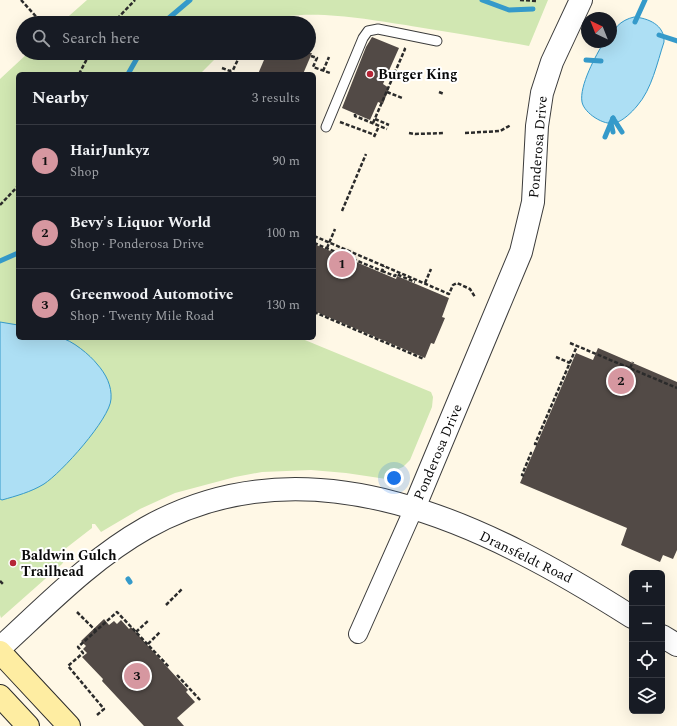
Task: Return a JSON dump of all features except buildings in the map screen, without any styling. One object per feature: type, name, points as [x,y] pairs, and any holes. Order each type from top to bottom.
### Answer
[{"type":"main road","points":[[0,652],[69,726]]},
{"type":"main road","points":[[0,696],[28,726]]},
{"type":"street","name":"Ponderosa Drive","points":[[0,648],[66,587],[104,555],[144,529],[182,511],[238,495],[296,489],[358,494],[414,508],[521,252],[533,202],[537,126],[542,93],[552,62],[581,0]]},
{"type":"street","name":"Dransfeldt Road","points":[[414,508],[469,529],[546,564],[629,615]]},
{"type":"street","points":[[358,634],[414,508]]},
{"type":"street","points":[[665,638],[677,645]]},
{"type":"lane","points":[[326,127],[363,38],[368,31],[378,29],[437,41]]},
{"type":"path","points":[[21,0],[36,16]]},
{"type":"path","points":[[120,16],[135,0]]},
{"type":"path","points":[[520,0],[536,1]]},
{"type":"path","points":[[373,123],[405,48]]},
{"type":"path","points":[[323,71],[329,57]]},
{"type":"path","points":[[316,58],[313,67],[330,73]]},
{"type":"path","points":[[80,72],[86,60]]},
{"type":"path","points":[[222,68],[230,71],[233,70],[238,60]]},
{"type":"path","points":[[387,91],[402,98]]},
{"type":"path","points":[[439,92],[444,94]]},
{"type":"path","points":[[356,114],[355,116],[387,129]]},
{"type":"path","points":[[336,119],[375,136],[379,126]]},
{"type":"path","points":[[375,119],[389,125]]},
{"type":"path","points":[[465,133],[500,131],[510,125]]},
{"type":"path","points":[[409,133],[444,133]]},
{"type":"path","points":[[342,211],[366,154]]},
{"type":"path","points":[[0,205],[16,188]]},
{"type":"path","points":[[327,248],[335,229]]},
{"type":"path","points":[[316,236],[378,263],[396,273],[415,281],[425,283],[449,294],[453,285],[457,283],[470,290],[475,297]]},
{"type":"path","points":[[316,243],[395,276],[396,273]]},
{"type":"path","points":[[348,257],[350,251]]},
{"type":"path","points":[[362,263],[365,258]]},
{"type":"path","points":[[375,268],[378,263]]},
{"type":"path","points":[[382,271],[384,266]]},
{"type":"path","points":[[425,283],[431,269]]},
{"type":"path","points":[[316,313],[424,359]]},
{"type":"path","points":[[570,343],[677,388]]},
{"type":"path","points":[[537,444],[535,444],[577,346]]},
{"type":"path","points":[[556,357],[570,363]]},
{"type":"path","points":[[630,368],[633,362]]},
{"type":"path","points":[[620,372],[623,365]]},
{"type":"path","points":[[524,476],[522,476],[531,453],[530,452]]},
{"type":"path","points":[[0,581],[3,584]]},
{"type":"path","points":[[166,605],[182,589]]},
{"type":"path","points":[[77,612],[96,631]]},
{"type":"path","points":[[97,715],[104,709],[68,666],[83,653],[78,647],[117,612],[169,667]]},
{"type":"path","points":[[136,632],[149,620]]},
{"type":"path","points":[[148,644],[160,632]]},
{"type":"path","points":[[177,675],[201,700]]},
{"type":"green space","points":[[87,0],[548,0],[529,46],[411,26],[336,16],[69,16]]},
{"type":"green space","points":[[20,60],[214,60],[202,72],[16,72],[16,340],[305,340],[431,392],[433,397],[432,407],[410,460],[403,467],[393,471],[393,480],[346,473],[311,470],[262,472],[235,477],[175,493],[140,509],[101,532],[95,524],[92,524],[92,528],[61,552],[58,551],[57,555],[64,561],[62,564],[1,618],[0,79]]},
{"type":"water","points":[[634,17],[645,19],[655,24],[662,31],[664,42],[654,76],[642,99],[633,111],[621,120],[615,123],[605,123],[595,118],[586,110],[582,102],[583,88],[589,71],[601,48],[617,48],[617,27],[629,18]]},
{"type":"water","points":[[0,322],[16,325],[16,340],[70,341],[90,357],[106,376],[111,399],[109,408],[94,432],[62,469],[39,487],[23,494],[2,500],[0,499]]},
{"type":"waterway","points":[[171,16],[190,0]]},
{"type":"waterway","points":[[482,0],[509,10],[533,9]]},
{"type":"waterway","points":[[635,22],[645,0]]},
{"type":"waterway","points":[[659,35],[677,41]]},
{"type":"waterway","points":[[129,72],[136,60]]},
{"type":"waterway","points":[[586,60],[601,61]]},
{"type":"waterway","points":[[613,118],[622,132]]},
{"type":"waterway","points":[[605,137],[613,118]]},
{"type":"waterway","points":[[611,123],[613,132]]},
{"type":"waterway","points":[[0,261],[16,254]]},
{"type":"place","name":"Burger King","points":[[370,74]]},
{"type":"place","name":"HairJunkyz","points":[[342,264]]},
{"type":"place","name":"Bevy's Liquor World","points":[[621,381]]},
{"type":"place","name":"Baldwin Gulch Trailhead","points":[[13,563]]},
{"type":"place","name":"Greenwood Automotive","points":[[137,676]]}]
